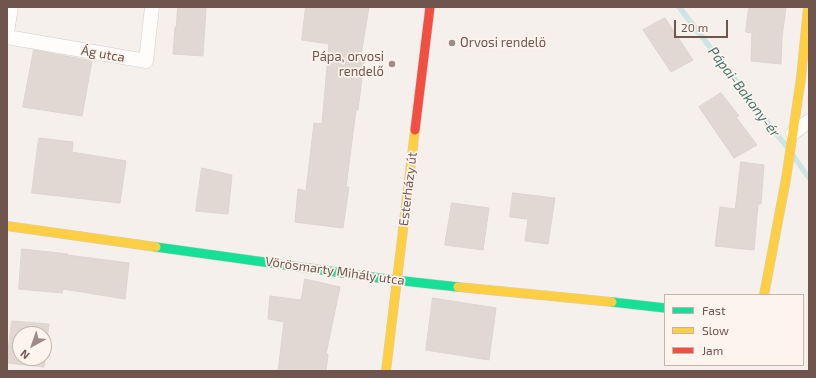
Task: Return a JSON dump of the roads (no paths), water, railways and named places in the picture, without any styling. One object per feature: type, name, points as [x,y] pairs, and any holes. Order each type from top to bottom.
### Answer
[{"type":"street","points":[[7,32],[11,7]]},
{"type":"street","name":"Ág utca","points":[[7,37],[146,61],[152,7]]},
{"type":"street","name":"Esterházy út","points":[[386,371],[430,7]]},
{"type":"street","points":[[764,294],[786,179],[793,133],[805,81],[808,7]]},
{"type":"street","points":[[793,133],[809,121]]},
{"type":"street","name":"Vörösmarty Mihály utca","points":[[7,226],[397,280],[664,308]]},
{"type":"waterway","name":"Pápai-Bakony-ér","points":[[679,7],[786,146]]},
{"type":"waterway","name":"Pápai-Bakony-ér","points":[[794,157],[809,178]]},
{"type":"place","name":"Orvosi rendelö","points":[[452,43]]},
{"type":"place","name":"Pápa, orvosi rendelő","points":[[392,64]]}]
